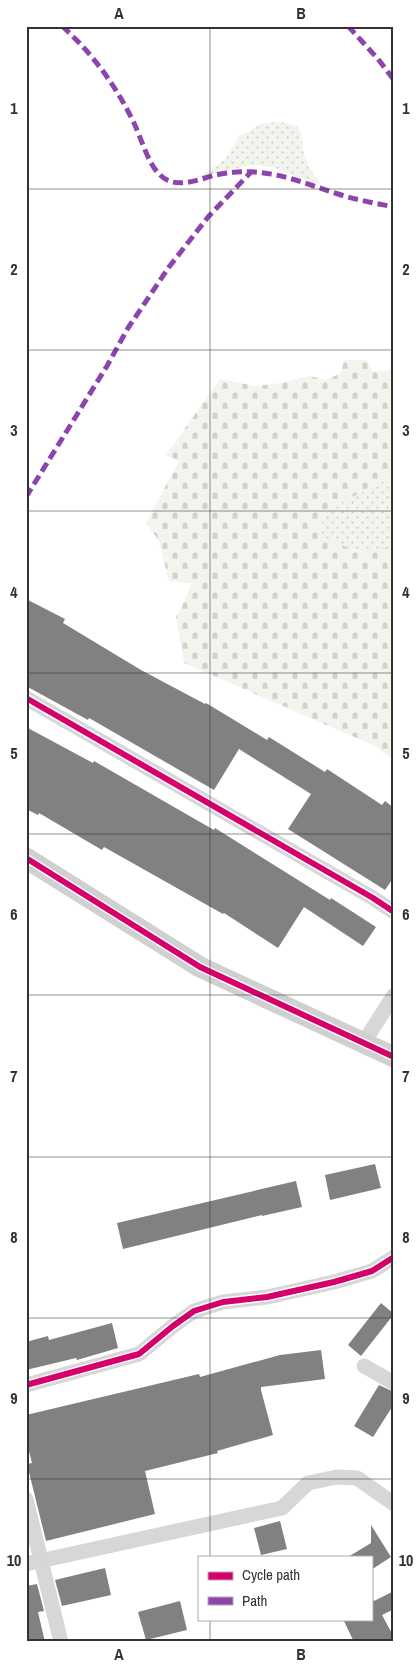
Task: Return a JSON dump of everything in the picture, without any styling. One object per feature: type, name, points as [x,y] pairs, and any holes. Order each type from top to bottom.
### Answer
[{"type":"street","points":[[26,698],[373,898],[394,912]]},
{"type":"street","points":[[26,858],[200,967],[394,1057]]},
{"type":"street","points":[[364,1042],[394,995]]},
{"type":"street","points":[[26,1384],[139,1354],[194,1311],[223,1302],[267,1298],[334,1282],[372,1271],[394,1257]]},
{"type":"street","points":[[364,1366],[394,1383]]},
{"type":"street","points":[[34,1562],[282,1508],[308,1483],[337,1477],[357,1478],[394,1504]]},
{"type":"street","points":[[26,1499],[34,1562],[61,1642]]},
{"type":"green space","points":[[275,122],[294,125],[301,133],[308,165],[322,186],[272,167],[252,165],[195,178],[218,165],[226,158],[240,135],[260,124]]},
{"type":"green space","points":[[344,360],[366,360],[372,371],[388,371],[394,366],[394,476],[324,511],[320,535],[357,552],[394,547],[394,760],[375,746],[184,663],[176,617],[191,583],[169,581],[159,541],[146,523],[179,461],[166,455],[220,379],[255,386],[281,383],[310,376],[326,380],[341,373]]},
{"type":"green space","points":[[394,476],[394,547],[357,552],[320,536],[324,511]]},
{"type":"building","points":[[26,599],[65,619],[63,623],[141,670],[206,703],[267,740],[269,737],[325,772],[327,769],[382,805],[385,801],[394,808],[394,877],[385,890],[288,829],[311,794],[239,749],[214,790],[89,718],[88,720],[26,686]]},
{"type":"building","points":[[26,727],[93,763],[94,761],[214,830],[215,828],[376,927],[363,946],[304,907],[278,948],[224,913],[104,847],[102,850],[39,813],[38,815],[26,809]]},
{"type":"building","points":[[375,1164],[381,1188],[330,1200],[325,1175]]},
{"type":"building","points":[[296,1181],[302,1207],[123,1249],[117,1223]]},
{"type":"building","points":[[381,1303],[394,1314],[361,1356],[348,1345]]},
{"type":"building","points":[[112,1323],[118,1348],[77,1360],[76,1358],[26,1370],[26,1342],[48,1336],[49,1340]]},
{"type":"building","points":[[321,1350],[325,1379],[261,1387],[273,1435],[217,1451],[218,1453],[145,1471],[155,1514],[46,1541],[27,1464],[32,1463],[26,1440],[26,1415],[199,1374],[200,1377],[280,1355]]},
{"type":"building","points":[[379,1385],[394,1392],[394,1404],[373,1437],[354,1426]]},
{"type":"building","points":[[280,1521],[287,1549],[261,1555],[254,1528]]},
{"type":"building","points":[[371,1525],[391,1557],[372,1569],[372,1556],[350,1556],[371,1543]]},
{"type":"building","points":[[105,1568],[111,1595],[62,1606],[55,1580]]},
{"type":"building","points":[[37,1584],[44,1611],[38,1612],[45,1642],[26,1642],[26,1586]]},
{"type":"building","points":[[394,1591],[394,1609],[382,1615],[394,1637],[394,1642],[354,1642],[343,1620],[372,1620],[372,1597],[374,1601]]},
{"type":"building","points":[[180,1601],[187,1630],[146,1640],[138,1612]]},
{"type":"marked path","points":[[62,26],[94,59],[120,96],[134,123],[151,164],[165,179],[179,183],[233,172],[264,173],[293,179],[352,198],[394,207]]},
{"type":"marked path","points":[[348,26],[394,80]]},
{"type":"marked path","points":[[26,497],[107,366],[128,328],[169,267],[208,217],[252,171]]},
{"type":"cycle path","points":[[26,698],[373,898],[394,912]]},
{"type":"cycle path","points":[[26,858],[200,967],[394,1057]]},
{"type":"cycle path","points":[[26,1385],[139,1354],[194,1311],[223,1302],[267,1297],[334,1282],[372,1271],[394,1257]]}]
